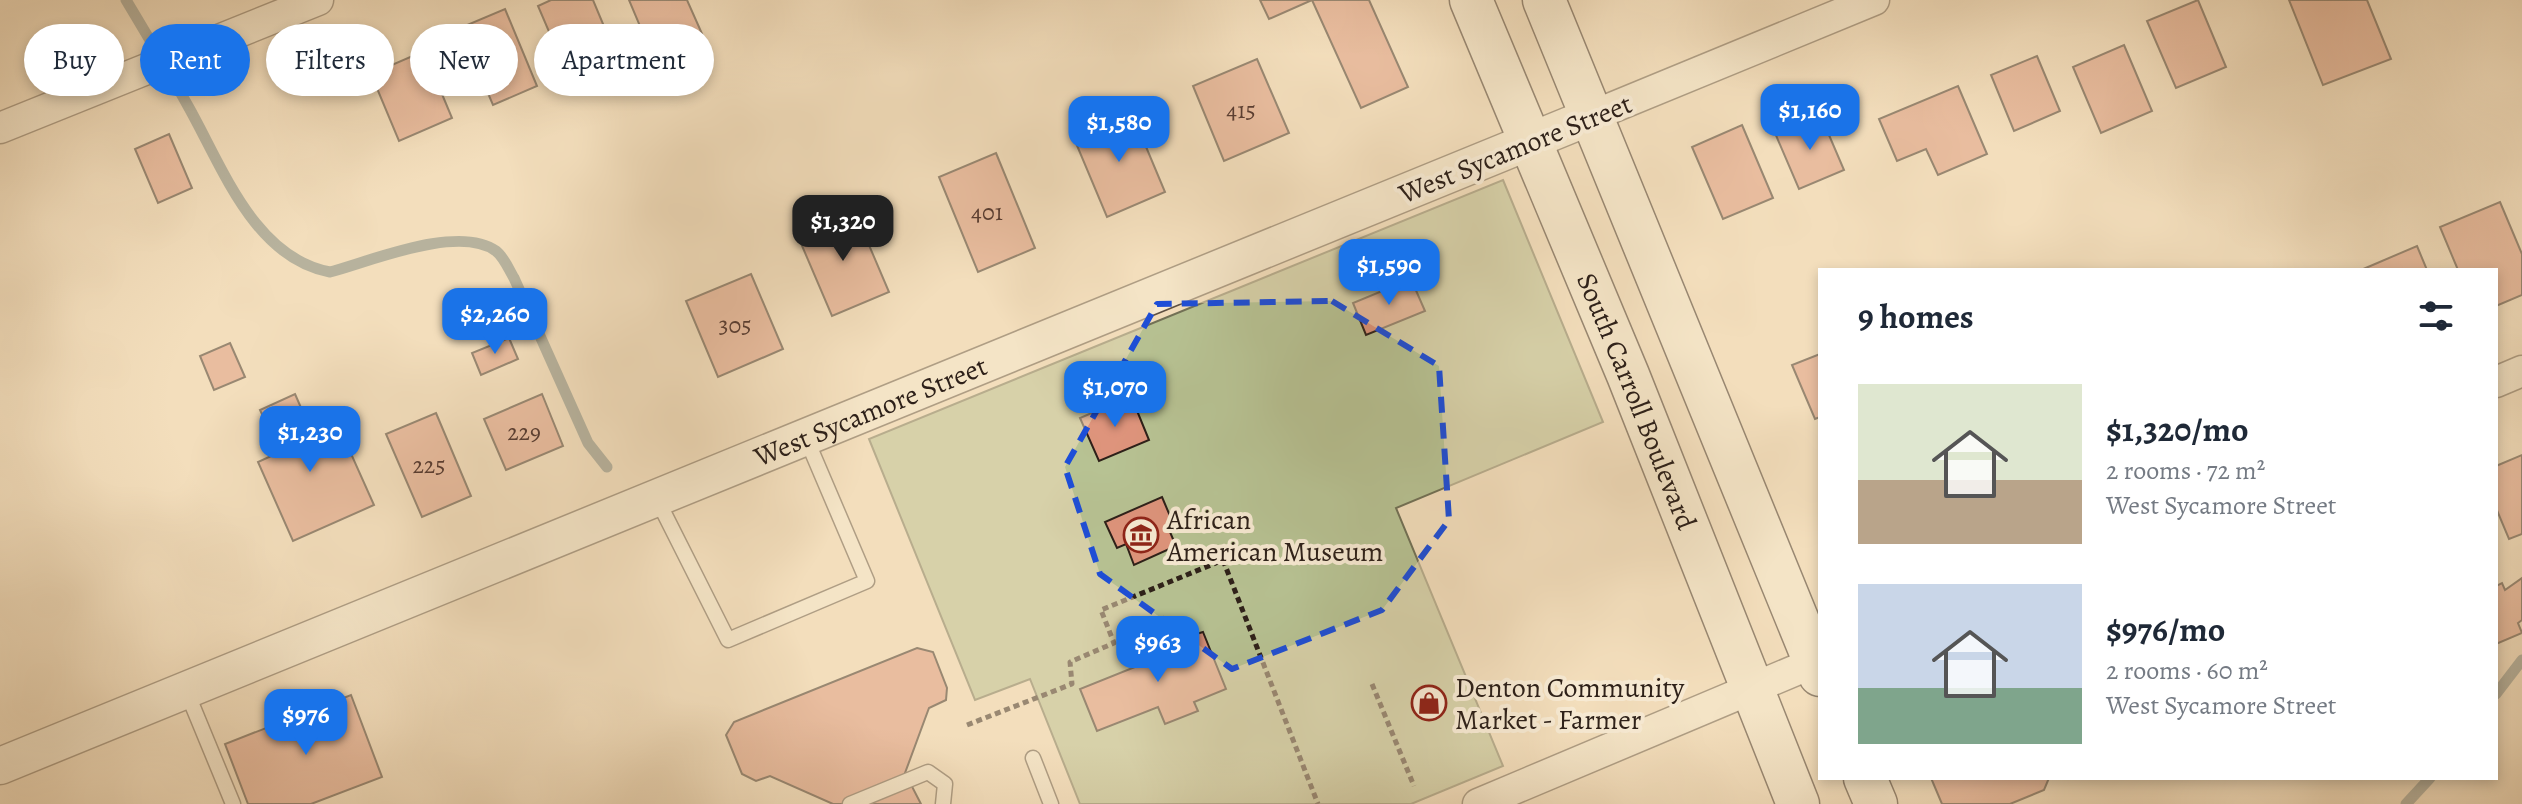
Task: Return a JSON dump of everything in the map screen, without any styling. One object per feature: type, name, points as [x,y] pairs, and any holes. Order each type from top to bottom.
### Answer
[{"type":"main road","name":"South Carroll Boulevard","points":[[1471,0],[1798,804]]},
{"type":"main road","points":[[1544,0],[1818,665]]},
{"type":"main road","points":[[1866,780],[1876,804]]},
{"type":"street","points":[[0,128],[318,0]]},
{"type":"street","name":"West Sycamore Street","points":[[0,766],[1874,0]]},
{"type":"street","points":[[2498,381],[2522,371]]},
{"type":"street","points":[[1478,804],[1818,665]]},
{"type":"lane","points":[[656,498],[728,640],[867,581],[806,438]]},
{"type":"lane","points":[[186,690],[233,804]]},
{"type":"lane","points":[[1033,758],[1051,804]]},
{"type":"lane","points":[[850,804],[928,772],[945,784],[943,804]]},
{"type":"path","points":[[967,725],[1072,684],[1070,662],[1114,643],[1101,610],[1223,560],[1318,804]]},
{"type":"path","points":[[1372,684],[1414,786]]},
{"type":"highlighted area","points":[[1332,301],[1439,366],[1449,520],[1382,610],[1232,669],[1100,574],[1065,467],[1157,304]]},
{"type":"green space","points":[[1503,180],[1603,422],[1396,508],[1503,766],[1411,804],[1080,804],[1030,679],[975,700],[869,439]]},
{"type":"building","points":[[551,0],[593,0],[603,24],[546,24],[538,6]]},
{"type":"building","points":[[629,0],[687,0],[698,24],[639,24]]},
{"type":"building","points":[[1260,0],[1312,0],[1269,19]]},
{"type":"building","points":[[1312,0],[1369,0],[1408,87],[1361,108]]},
{"type":"building","points":[[2198,0],[2226,67],[2176,88],[2147,21]]},
{"type":"building","points":[[2289,0],[2367,0],[2391,59],[2323,85]]},
{"type":"building","points":[[505,9],[511,24],[469,24]]},
{"type":"building","points":[[518,40],[534,79],[534,87],[518,94]]},
{"type":"building","points":[[2124,45],[2152,111],[2101,133],[2073,67]]},
{"type":"building","points":[[2037,56],[2060,111],[2014,131],[1991,75]]},
{"type":"building","points":[[410,57],[410,96],[443,96],[452,118],[399,141],[380,96],[394,96],[394,64]]},
{"type":"building","points":[[1257,59],[1289,133],[1224,161],[1193,86]]},
{"type":"building","points":[[1958,86],[1987,154],[1938,175],[1926,149],[1897,161],[1879,119]]},
{"type":"building","points":[[489,96],[514,96],[493,105]]},
{"type":"building","points":[[1131,111],[1165,192],[1107,217],[1073,136]]},
{"type":"building","points":[[1820,114],[1844,170],[1799,189],[1775,133]]},
{"type":"building","points":[[1742,125],[1773,198],[1723,219],[1692,147]]},
{"type":"building","points":[[169,134],[192,188],[158,203],[135,149]]},
{"type":"building","points":[[996,153],[1035,248],[978,272],[939,177]]},
{"type":"building","points":[[2500,202],[2522,254],[2522,295],[2498,305],[2498,268],[2457,268],[2440,227]]},
{"type":"building","points":[[854,210],[889,292],[832,316],[797,234]]},
{"type":"building","points":[[2417,246],[2426,268],[2366,268]]},
{"type":"building","points":[[751,274],[783,349],[718,377],[686,301]]},
{"type":"building","points":[[1411,279],[1425,311],[1366,335],[1353,303]]},
{"type":"building","points":[[509,338],[518,359],[481,375],[472,353]]},
{"type":"building","points":[[230,343],[245,377],[214,390],[200,356]]},
{"type":"building","points":[[1818,355],[1818,418],[1815,419],[1792,365]]},
{"type":"building","points":[[295,394],[319,449],[344,438],[374,505],[293,541],[258,462],[280,452],[260,410]]},
{"type":"building","points":[[542,394],[563,446],[506,470],[484,419]]},
{"type":"building","points":[[1131,396],[1149,440],[1099,461],[1080,418]]},
{"type":"building","points":[[436,413],[471,496],[422,517],[386,434]]},
{"type":"building","points":[[2522,455],[2522,534],[2509,539],[2498,513],[2498,465]]},
{"type":"building","name":"African American Museum","points":[[1162,497],[1173,523],[1167,525],[1176,546],[1134,565],[1126,544],[1117,548],[1105,522]]},
{"type":"building","points":[[2522,578],[2522,620],[2518,623],[2522,633],[2498,643],[2498,585],[2502,583],[2505,590]]},
{"type":"building","points":[[1203,632],[1226,689],[1194,702],[1198,711],[1165,724],[1158,707],[1097,731],[1080,689],[1140,665],[1145,649]]},
{"type":"building","points":[[917,648],[933,652],[947,688],[946,700],[929,708],[905,773],[921,804],[833,804],[770,776],[756,781],[742,774],[726,735],[734,722]]},
{"type":"building","points":[[351,695],[382,777],[311,804],[248,804],[225,744]]},
{"type":"building","points":[[1932,780],[2048,780],[2044,790],[2010,804],[1942,804]]},
{"type":"waterway","points":[[126,0],[243,206],[281,249],[303,263],[330,272],[391,253],[438,243],[460,241],[480,244],[496,251],[514,278],[588,443],[607,467]]},
{"type":"waterway","points":[[2498,691],[2522,660]]},
{"type":"waterway","points":[[2406,804],[2428,780]]},
{"type":"place","name":"African American Museum","points":[[1141,535]]},
{"type":"place","name":"Denton Community Market - Farmer","points":[[1429,703]]}]
